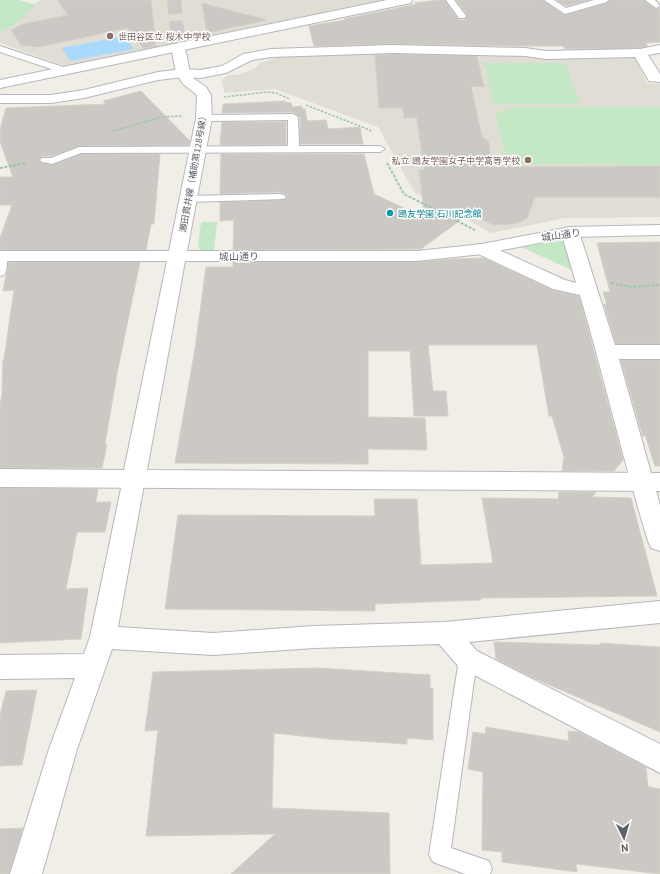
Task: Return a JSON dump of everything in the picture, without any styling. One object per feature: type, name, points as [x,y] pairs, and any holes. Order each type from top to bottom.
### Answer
[{"type":"street","points":[[0,84],[406,0]]},
{"type":"street","points":[[0,99],[58,98],[106,90],[158,76],[183,73],[200,74],[226,69],[248,57],[271,53],[393,50],[525,52],[546,54],[640,53],[660,49]]},
{"type":"street","points":[[180,52],[183,73]]},
{"type":"street","points":[[640,53],[654,78],[660,78]]},
{"type":"street","name":"瀬田貫井線（補助第128号線）","points":[[178,255],[204,118],[204,95],[201,90],[188,81],[183,73]]},
{"type":"street","name":"城山通り","points":[[1,261],[178,255],[417,256],[482,248],[570,232],[660,230]]},
{"type":"street","points":[[570,232],[607,352],[650,482],[660,541]]},
{"type":"street","points":[[482,248],[560,285],[588,291]]},
{"type":"street","points":[[26,874],[63,749],[103,637],[178,255]]},
{"type":"street","points":[[607,352],[660,352]]},
{"type":"street","points":[[0,478],[650,482]]},
{"type":"street","points":[[103,637],[213,644],[314,637],[445,633],[660,612]]},
{"type":"street","points":[[445,633],[468,659],[660,759]]},
{"type":"street","points":[[0,667],[93,666]]},
{"type":"lane","points":[[450,0],[462,16]]},
{"type":"lane","points":[[548,0],[565,11],[604,0]]},
{"type":"lane","points":[[0,49],[66,71]]},
{"type":"lane","points":[[204,118],[293,117],[294,149]]},
{"type":"lane","points":[[46,160],[52,161],[79,150],[198,148],[380,149]]},
{"type":"lane","points":[[188,199],[280,197]]},
{"type":"lane","points":[[468,659],[440,855],[480,869]]},
{"type":"shaded area","name":"世田谷区立 桜木中学校","points":[[40,0],[396,0],[67,67],[0,43],[0,30]]},
{"type":"shaded area","name":"私立 鴎友学園女子中学高等学校","points":[[407,53],[510,55],[547,59],[635,58],[647,83],[660,84],[660,217],[565,218],[492,233],[414,192],[378,127],[275,89],[224,93],[222,80],[226,76],[240,74],[254,69],[260,63],[278,57]]},
{"type":"green space","points":[[0,0],[18,0],[36,5],[19,21],[3,31],[0,35]]},
{"type":"green space","points":[[484,63],[565,63],[580,104],[494,104]]},
{"type":"green space","points":[[513,107],[660,107],[660,165],[520,164],[506,157],[496,114]]},
{"type":"green space","points":[[201,222],[217,222],[214,250],[202,250],[198,248]]},
{"type":"green space","points":[[566,240],[576,272],[521,247]]},
{"type":"water","points":[[124,36],[134,49],[70,61],[62,48]]},
{"type":"building","points":[[57,0],[151,0],[156,46],[144,49],[127,28],[39,47],[21,45],[11,30],[23,24],[68,15]]},
{"type":"building","points":[[445,0],[459,20],[465,20],[467,15],[456,0],[543,0],[565,15],[607,3],[609,0],[644,0],[655,9],[660,8],[660,42],[645,43],[648,46],[640,48],[565,49],[563,46],[393,44],[314,46],[309,26],[346,20],[344,19],[417,4],[415,3]]},
{"type":"building","points":[[557,0],[589,0],[566,6]]},
{"type":"building","points":[[202,3],[267,20],[207,33]]},
{"type":"building","points":[[375,55],[477,56],[484,87],[471,86],[482,137],[488,141],[490,147],[489,167],[660,166],[660,197],[535,197],[527,218],[522,221],[514,224],[493,225],[470,213],[421,249],[233,250],[234,220],[220,221],[220,202],[284,200],[288,197],[280,192],[220,194],[221,154],[364,154],[374,194],[425,218],[419,170],[424,170],[417,118],[404,118],[403,108],[379,108]]},
{"type":"building","points":[[141,91],[190,141],[189,145],[79,146],[51,156],[42,156],[38,160],[42,163],[52,165],[81,154],[160,154],[154,224],[151,224],[146,250],[0,250],[0,238],[12,205],[0,205],[0,177],[13,177],[0,142],[0,130],[6,108],[106,104],[103,101]]},
{"type":"building","points":[[285,101],[291,103],[292,107],[302,106],[302,109],[305,109],[307,121],[326,120],[328,129],[360,127],[363,144],[300,144],[300,117],[293,112],[222,113],[223,104]]},
{"type":"building","points":[[222,122],[286,122],[286,145],[220,145]]},
{"type":"building","points":[[660,242],[660,344],[616,344],[604,304],[607,305],[603,292],[610,292],[597,243]]},
{"type":"building","points":[[484,258],[552,290],[579,296],[623,460],[614,471],[562,471],[564,457],[552,416],[549,416],[537,345],[428,345],[433,391],[446,391],[448,416],[414,416],[410,351],[368,351],[368,417],[425,418],[427,450],[368,449],[368,464],[175,463],[195,349],[206,267],[233,267],[233,262],[417,262]]},
{"type":"building","points":[[9,262],[140,262],[118,368],[102,468],[0,468],[0,403],[2,396],[3,359],[14,290],[3,291]]},
{"type":"building","points":[[621,360],[660,360],[660,466],[655,466],[645,435],[643,437]]},
{"type":"building","points":[[0,488],[98,489],[96,502],[111,502],[105,532],[77,532],[66,589],[88,588],[81,639],[0,643]]},
{"type":"building","points":[[559,492],[596,492],[592,497],[631,498],[657,596],[481,598],[481,600],[375,604],[375,611],[165,609],[178,515],[375,516],[374,499],[417,499],[421,565],[493,563],[482,498],[558,499]]},
{"type":"building","points":[[494,642],[600,645],[600,643],[660,647],[660,732],[533,678],[496,659]]},
{"type":"building","points":[[318,668],[430,675],[430,688],[433,688],[433,740],[407,738],[407,744],[329,739],[274,733],[272,808],[389,813],[390,874],[231,874],[275,834],[146,836],[158,730],[145,731],[153,672]]},
{"type":"building","points":[[37,690],[22,765],[0,766],[0,716],[6,691]]},
{"type":"building","points":[[486,727],[569,741],[568,731],[579,732],[646,767],[648,787],[660,789],[660,874],[576,864],[577,872],[502,862],[502,852],[482,850],[483,772],[468,769],[473,732],[485,734]]},
{"type":"building","points":[[23,828],[9,874],[0,874],[0,829]]},
{"type":"tunnel","points":[[174,0],[179,52]]},
{"type":"place","name":"世田谷区立 桜木中学校","points":[[110,36]]},
{"type":"place","name":"私立 鴎友学園女子中学高等学校","points":[[528,160]]},
{"type":"place","name":"鴎友学園 石川記念館","points":[[390,213]]}]
